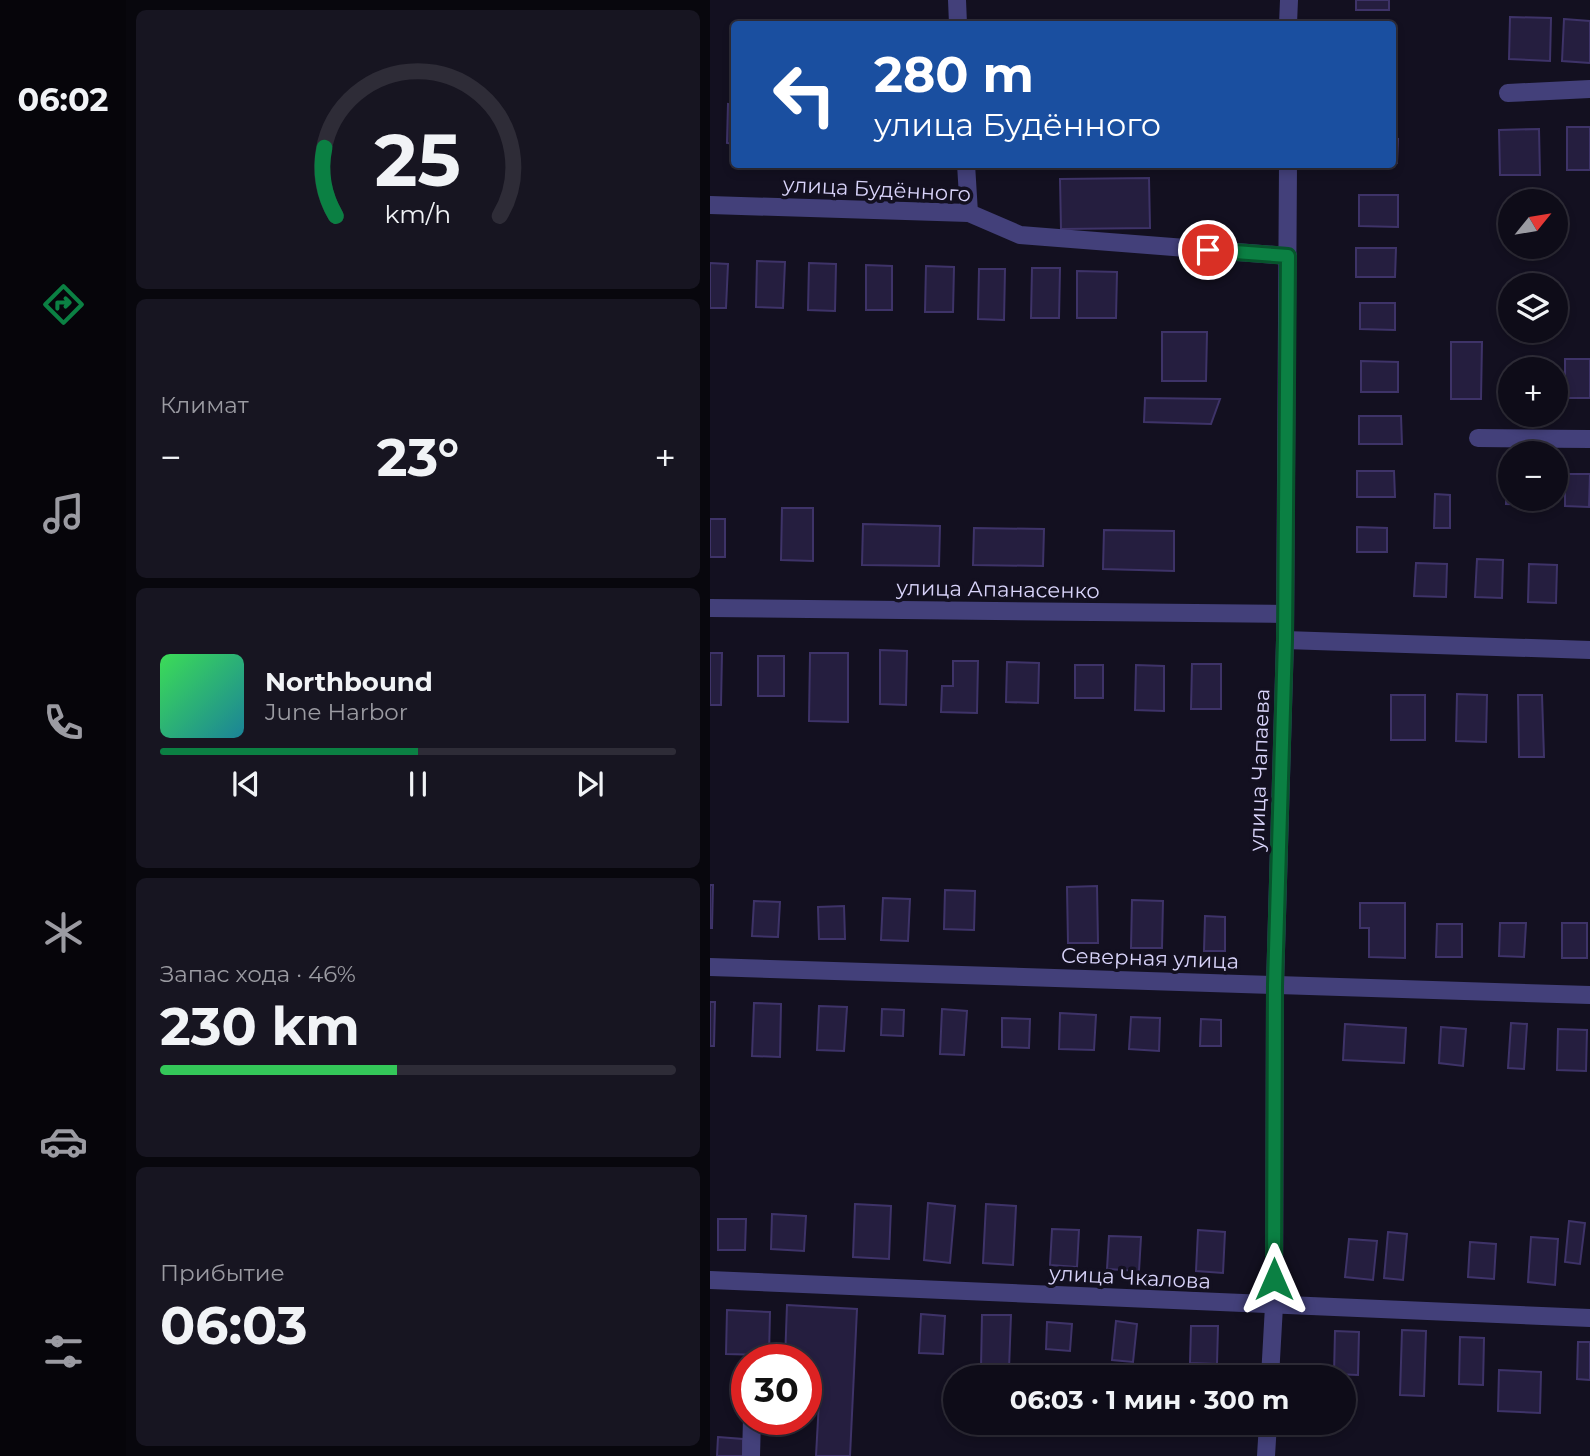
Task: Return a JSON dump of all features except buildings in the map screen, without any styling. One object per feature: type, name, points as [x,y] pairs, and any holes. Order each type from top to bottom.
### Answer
[{"type":"street","points":[[957,0],[958,21]]},
{"type":"street","points":[[1289,0],[1289,21]]},
{"type":"street","points":[[1508,93],[1590,89]]},
{"type":"street","points":[[966,168],[969,213]]},
{"type":"street","name":"улица Чапаева","points":[[1271,1365],[1274,1306],[1275,985],[1285,640],[1288,168]]},
{"type":"street","name":"улица Будённого","points":[[710,205],[969,213],[1020,236],[1288,256]]},
{"type":"street","points":[[1478,438],[1590,439]]},
{"type":"street","name":"улица Апанасенко","points":[[710,608],[1285,614]]},
{"type":"street","points":[[1285,640],[1590,650]]},
{"type":"street","name":"Северная улица","points":[[710,967],[1590,995]]},
{"type":"street","name":"улица Чкалова","points":[[710,1280],[1590,1318]]},
{"type":"street","points":[[751,1456],[752,1435]]},
{"type":"street","points":[[1266,1456],[1267,1435]]},
{"type":"route","points":[[1208,250],[1288,256],[1285,640],[1275,985],[1274,1279]]}]
